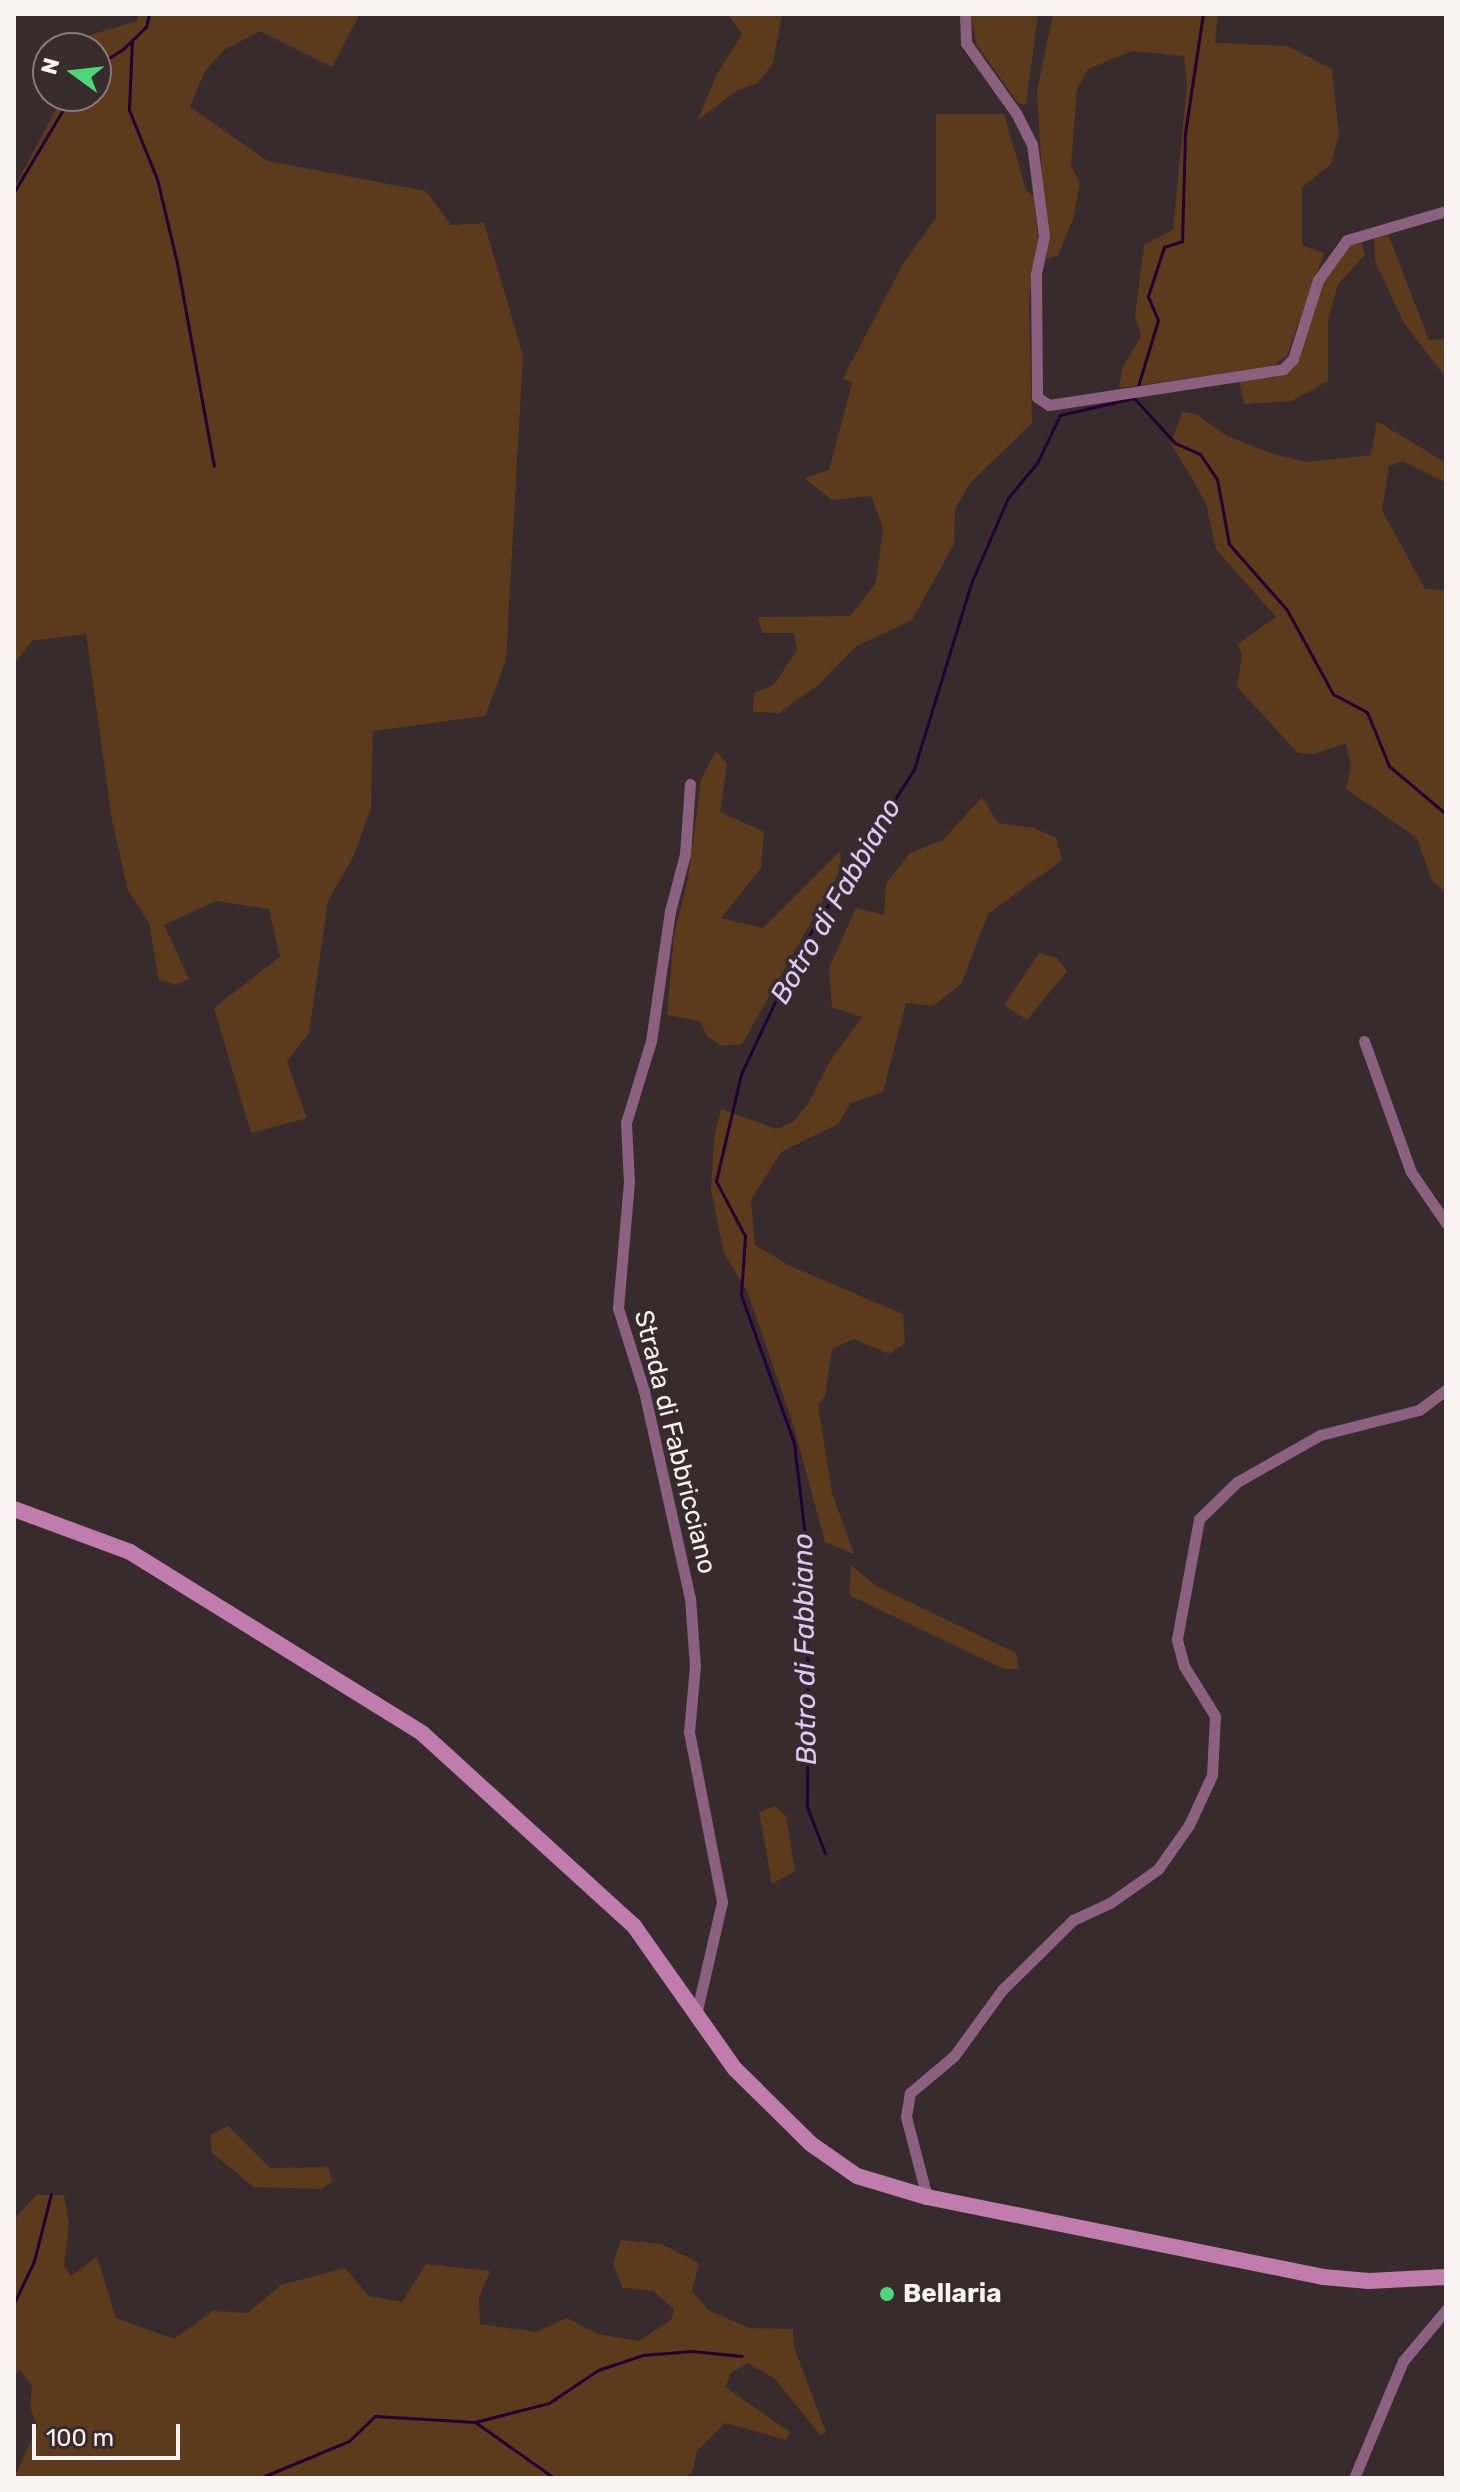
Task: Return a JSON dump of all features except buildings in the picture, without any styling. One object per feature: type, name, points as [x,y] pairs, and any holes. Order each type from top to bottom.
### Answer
[{"type":"main road","points":[[14,1509],[130,1552],[423,1734],[634,1926],[743,2078],[818,2149],[864,2179],[927,2197],[1352,2281],[1446,2277]]},
{"type":"street","points":[[965,14],[966,43],[1016,113],[1032,144],[1044,236],[1036,275],[1037,397],[1062,406],[1148,387],[1283,369],[1293,359],[1318,280],[1347,240],[1446,211]]},
{"type":"street","name":"Strada di Fabbricciano","points":[[690,784],[685,854],[670,911],[651,1041],[626,1123],[629,1182],[618,1308],[644,1391],[690,1598],[695,1666],[689,1732],[722,1902],[696,2015]]},
{"type":"street","points":[[1364,1041],[1411,1172],[1446,1223]]},
{"type":"street","points":[[927,2197],[906,2117],[910,2093],[954,2056],[1002,1990],[1073,1920],[1124,1895],[1158,1869],[1189,1825],[1212,1775],[1215,1716],[1184,1666],[1177,1639],[1199,1519],[1237,1482],[1320,1435],[1419,1410],[1446,1390]]},
{"type":"street","points":[[1354,2478],[1403,2361],[1446,2310]]},
{"type":"shaded area","points":[[139,14],[360,14],[332,67],[260,31],[224,50],[205,71],[190,107],[268,161],[426,191],[451,225],[484,223],[523,355],[506,660],[485,716],[373,731],[371,808],[353,857],[328,901],[309,1033],[287,1061],[307,1118],[251,1133],[214,1008],[280,957],[269,909],[216,901],[164,925],[189,979],[176,985],[159,980],[149,923],[128,890],[112,820],[86,634],[32,641],[14,664],[14,188],[54,112],[112,112],[112,32],[100,32],[137,21]]},
{"type":"shaded area","points":[[728,14],[782,14],[773,63],[758,83],[738,90],[698,120],[717,74],[742,34]]},
{"type":"shaded area","points":[[971,14],[1038,14],[1026,105],[1018,103],[977,45]]},
{"type":"shaded area","points":[[1053,14],[1218,14],[1215,43],[1288,46],[1332,69],[1339,135],[1331,164],[1302,187],[1302,245],[1324,253],[1287,355],[1272,367],[1119,388],[1122,369],[1141,336],[1135,316],[1144,245],[1173,230],[1187,84],[1184,56],[1132,51],[1088,69],[1077,89],[1071,166],[1080,183],[1073,219],[1058,255],[1047,259],[1037,91]]},
{"type":"shaded area","points":[[936,114],[1004,114],[1026,190],[1034,197],[1038,238],[1029,302],[1032,423],[971,482],[955,509],[954,544],[912,620],[855,647],[818,685],[779,713],[753,712],[754,693],[774,685],[797,650],[794,633],[762,633],[758,617],[850,616],[876,583],[883,528],[871,496],[832,500],[804,478],[829,470],[852,383],[843,378],[903,264],[936,218]]},
{"type":"shaded area","points":[[1388,234],[1429,340],[1446,339],[1446,378],[1404,323],[1375,261],[1374,236]]},
{"type":"shaded area","points":[[1361,240],[1365,255],[1338,284],[1328,320],[1328,381],[1292,401],[1244,404],[1239,381],[1276,376],[1294,366],[1323,275],[1349,241]]},
{"type":"shaded area","points":[[1182,412],[1196,414],[1227,436],[1270,453],[1307,462],[1371,455],[1377,421],[1446,463],[1446,483],[1403,461],[1389,466],[1382,510],[1425,589],[1446,590],[1446,894],[1431,879],[1417,838],[1346,789],[1351,767],[1346,743],[1314,754],[1298,753],[1237,687],[1242,656],[1238,644],[1276,617],[1216,549],[1206,503],[1171,443]]},
{"type":"shaded area","points":[[716,751],[727,764],[720,812],[764,832],[761,868],[721,918],[763,928],[840,851],[841,869],[742,1044],[722,1046],[708,1037],[699,1021],[667,1015],[674,935],[688,879],[701,780]]},
{"type":"shaded area","points":[[982,797],[998,823],[1034,828],[1056,838],[1062,860],[988,914],[961,984],[933,1006],[906,1003],[883,1092],[851,1103],[838,1124],[781,1152],[751,1200],[755,1245],[790,1266],[903,1314],[905,1343],[889,1354],[854,1339],[832,1349],[825,1396],[818,1405],[832,1493],[854,1554],[825,1542],[793,1424],[748,1293],[724,1253],[711,1190],[714,1139],[721,1109],[777,1129],[793,1122],[808,1104],[830,1061],[862,1017],[832,1007],[829,968],[856,908],[884,915],[886,884],[910,853],[943,840]]},
{"type":"shaded area","points":[[1039,953],[1057,958],[1067,971],[1027,1020],[1004,1005]]},
{"type":"shaded area","points":[[851,1565],[876,1586],[1016,1653],[1019,1669],[1004,1669],[849,1595]]},
{"type":"shaded area","points":[[775,1806],[786,1816],[795,1871],[772,1884],[759,1812]]},
{"type":"shaded area","points":[[228,2126],[270,2168],[328,2167],[333,2181],[321,2189],[254,2187],[212,2153],[210,2135]]},
{"type":"shaded area","points":[[36,2195],[64,2195],[69,2223],[64,2266],[71,2276],[97,2257],[116,2318],[174,2339],[213,2311],[248,2313],[281,2285],[345,2268],[369,2296],[402,2302],[426,2264],[490,2271],[479,2298],[480,2324],[536,2332],[567,2318],[598,2334],[639,2341],[671,2320],[674,2309],[653,2291],[623,2288],[613,2263],[621,2240],[661,2244],[699,2263],[692,2291],[708,2310],[749,2328],[793,2329],[794,2347],[826,2432],[821,2436],[774,2378],[747,2363],[731,2373],[725,2387],[790,2432],[786,2440],[725,2423],[697,2451],[692,2473],[684,2478],[14,2478],[38,2426],[30,2408],[32,2386],[19,2369],[14,2379],[14,2220]]},
{"type":"waterway","points":[[112,56],[146,27],[149,14]]},
{"type":"waterway","points":[[1138,386],[1158,320],[1148,296],[1164,247],[1182,241],[1185,133],[1203,14]]},
{"type":"waterway","points":[[132,40],[129,110],[157,179],[177,263],[214,466]]},
{"type":"waterway","points":[[14,192],[62,112]]},
{"type":"waterway","points":[[1134,398],[1175,443],[1200,454],[1217,479],[1229,544],[1287,610],[1333,694],[1367,712],[1389,766],[1446,814]]},
{"type":"waterway","name":"Botro di Fabbiano","points":[[825,1853],[807,1807],[808,1562],[794,1443],[741,1295],[745,1236],[716,1181],[741,1074],[799,951],[914,769],[972,581],[1008,498],[1037,463],[1060,415],[1134,398]]},
{"type":"waterway","points":[[14,2303],[34,2261],[51,2194]]},
{"type":"waterway","points":[[260,2478],[349,2441],[375,2416],[475,2422],[549,2403],[598,2370],[643,2355],[692,2351],[742,2356]]},
{"type":"waterway","points":[[475,2422],[554,2478]]},
{"type":"place","name":"Bellaria","points":[[887,2294]]}]
